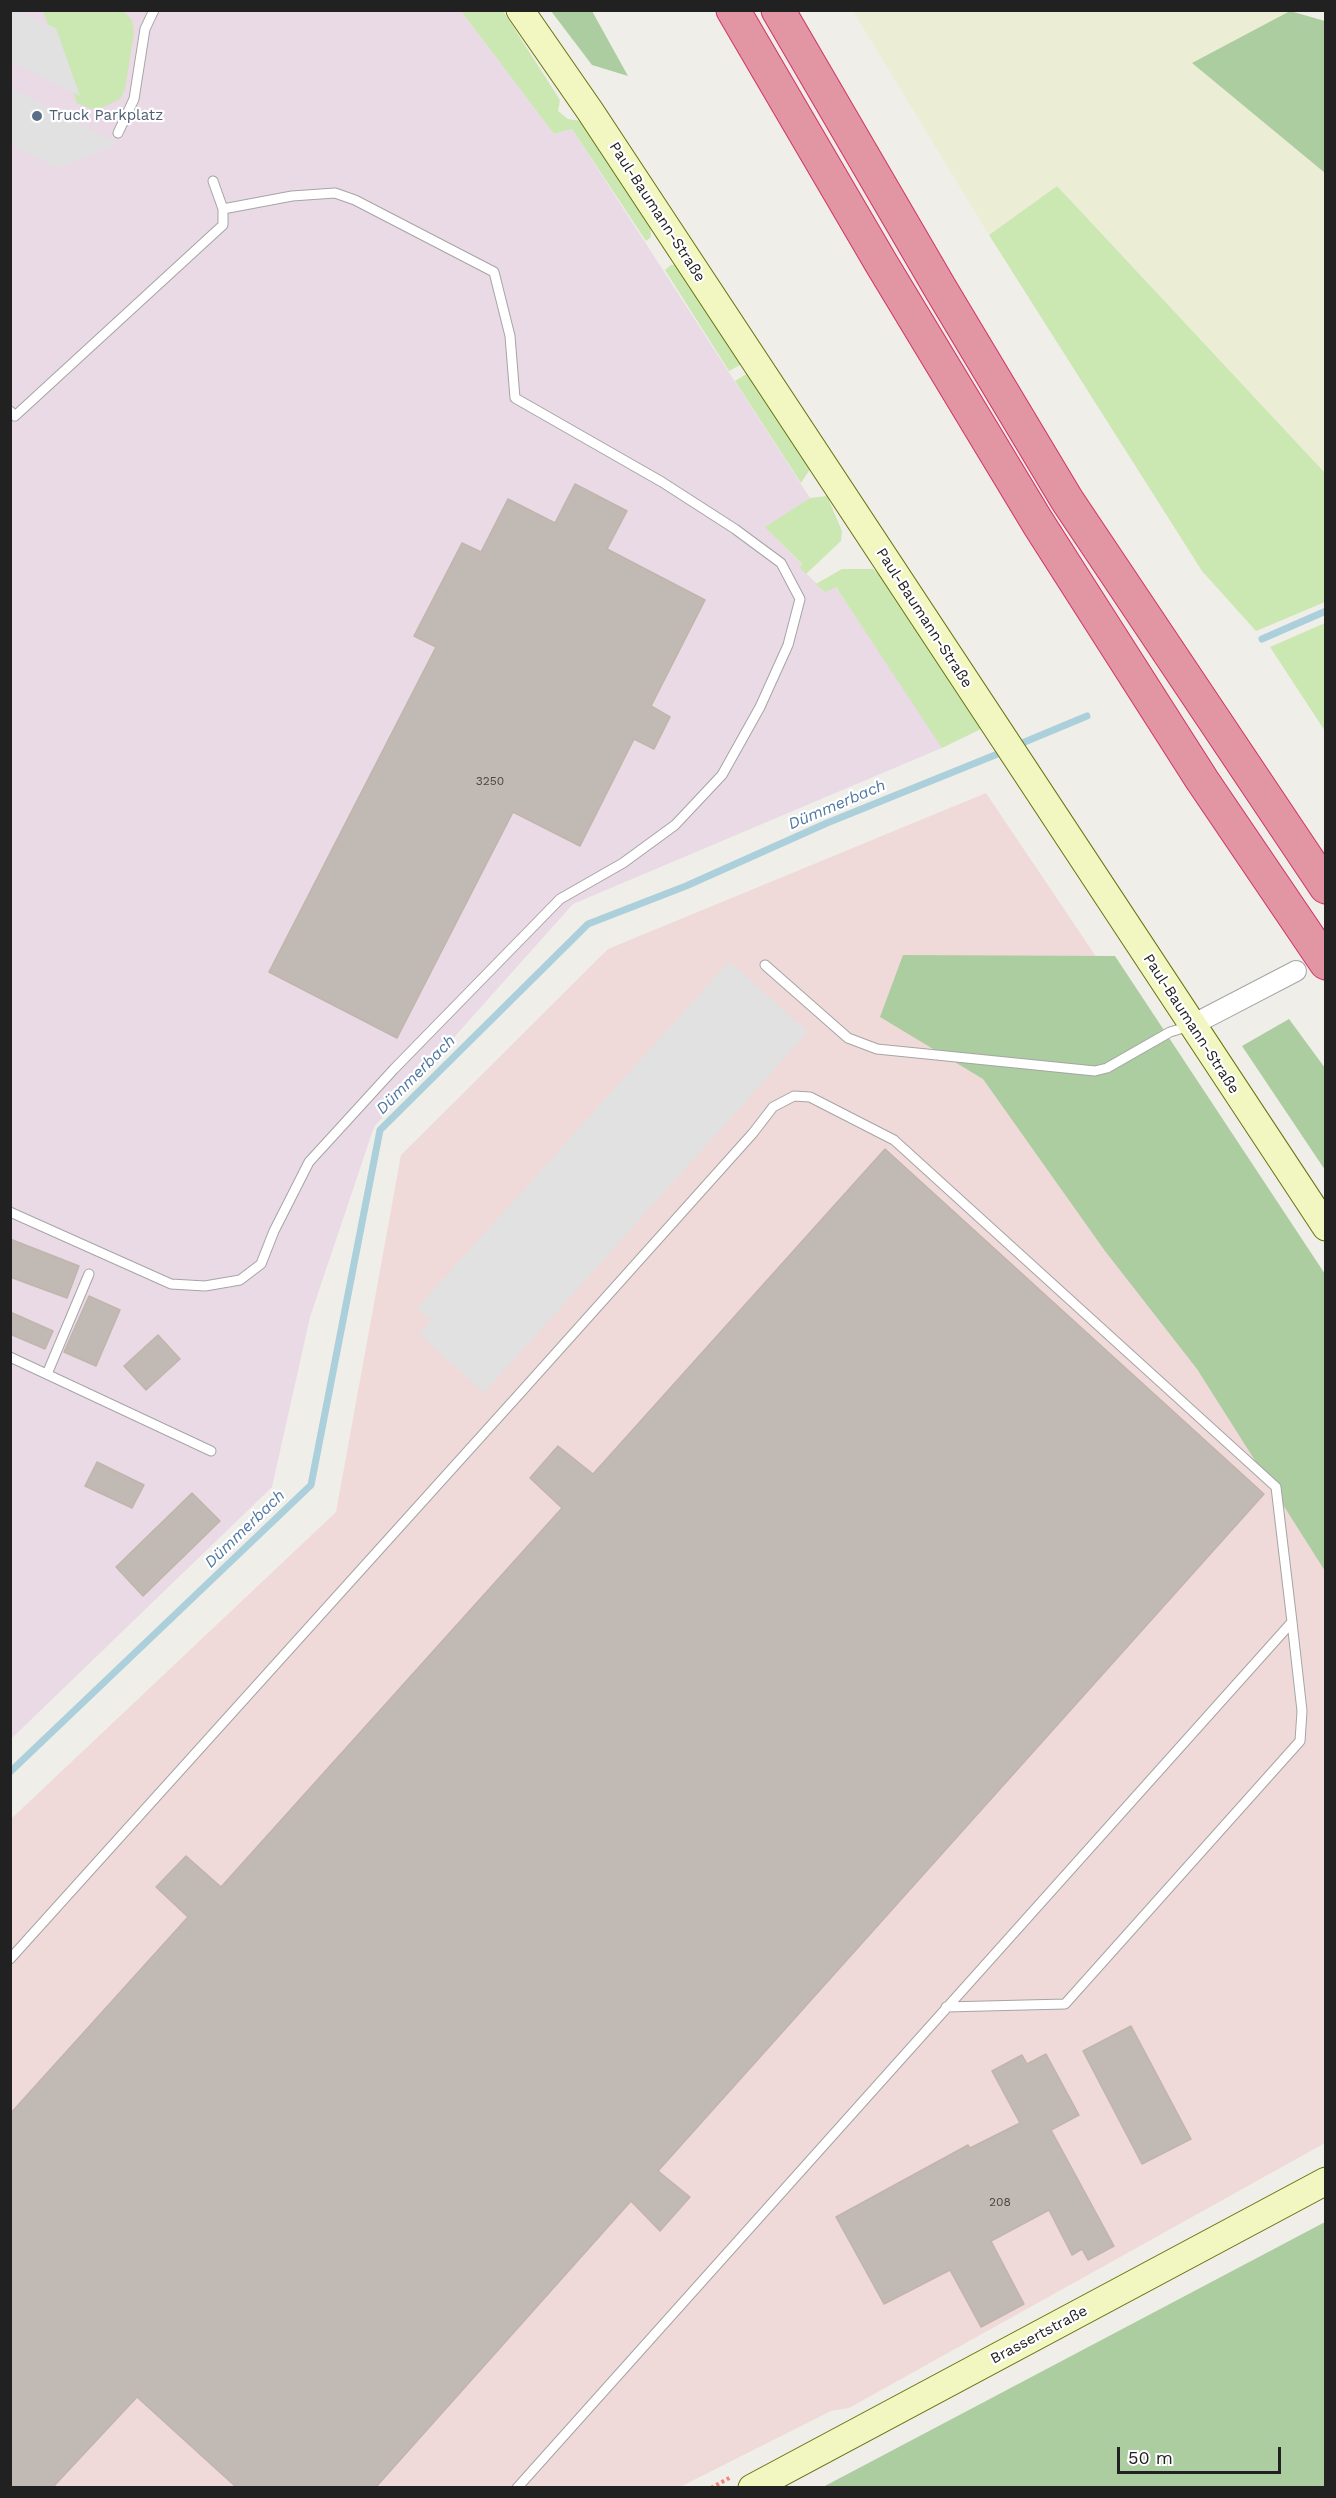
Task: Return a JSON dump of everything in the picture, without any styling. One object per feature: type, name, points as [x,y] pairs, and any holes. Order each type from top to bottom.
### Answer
[{"type":"highway","points":[[733,10],[1044,533],[1196,770],[1311,967]]},
{"type":"highway","points":[[778,10],[1067,500],[1326,887]]},
{"type":"main road","name":"Paul-Baumann-Straße","points":[[520,10],[596,121],[1326,1227]]},
{"type":"main road","name":"Brassertstraße","points":[[752,2487],[1326,2181]]},
{"type":"street","points":[[1192,1025],[1311,967]]},
{"type":"lane","points":[[118,133],[134,99],[145,29],[154,10]]},
{"type":"lane","points":[[12,416],[223,225],[223,209],[213,181]]},
{"type":"lane","points":[[10,1212],[171,1284],[205,1286],[240,1280],[261,1264],[274,1232],[309,1162],[394,1069],[560,899],[623,863],[675,825],[722,776],[759,707],[788,645],[800,599],[781,563],[735,529],[662,482],[515,398],[510,336],[494,272],[355,200],[335,193],[292,196],[223,209]]},
{"type":"lane","points":[[765,965],[848,1038],[877,1049],[1095,1071],[1107,1068],[1170,1032],[1192,1025]]},
{"type":"lane","points":[[10,1959],[522,1391],[753,1133],[773,1107],[794,1096],[810,1097],[894,1140],[1276,1487],[1302,1711],[1300,1741],[1065,2004],[946,2007]]},
{"type":"lane","points":[[47,1374],[89,1274]]},
{"type":"lane","points":[[10,1357],[211,1451]]},
{"type":"lane","points":[[517,2487],[1292,1622]]},
{"type":"shaded area","name":"Truck Parkplatz","points":[[10,11],[17,11],[56,28],[80,96],[11,62]]},
{"type":"shaded area","points":[[11,11],[461,11],[554,134],[572,129],[810,498],[766,527],[825,592],[835,586],[944,747],[573,904],[374,1127],[310,1317],[272,1487],[11,1739]]},
{"type":"shaded area","name":"Truck Parkplatz","points":[[11,88],[118,144],[57,168],[11,144]]},
{"type":"shaded area","points":[[986,793],[1325,1297],[1325,2143],[849,2408],[831,2411],[680,2487],[11,2488],[11,1819],[336,1512],[401,1155],[608,949]]},
{"type":"shaded area","points":[[729,961],[808,1032],[484,1393],[419,1334],[431,1321],[417,1308]]},
{"type":"green space","points":[[43,11],[123,11],[132,20],[134,33],[125,89],[120,99],[99,109],[77,103]]},
{"type":"green space","points":[[461,11],[503,11],[560,100],[558,111],[568,119],[581,121],[650,224],[651,237],[646,241],[572,129],[554,134]]},
{"type":"green space","points":[[551,11],[592,11],[628,76],[592,65]]},
{"type":"green space","points":[[853,11],[1290,11],[1192,63],[1325,173],[1325,473],[1057,186],[989,235]]},
{"type":"green space","points":[[1290,11],[1325,21],[1325,173],[1192,63]]},
{"type":"green space","points":[[1057,186],[1325,473],[1325,602],[1256,631],[1202,571],[989,235]]},
{"type":"green space","points":[[671,265],[676,265],[742,364],[729,371],[665,270]]},
{"type":"green space","points":[[748,373],[810,469],[801,483],[735,381]]},
{"type":"green space","points":[[827,496],[842,531],[841,541],[806,574],[800,568],[802,564],[765,527],[810,498]]},
{"type":"green space","points":[[842,569],[873,569],[889,584],[983,728],[942,748],[836,587],[825,592],[816,584]]},
{"type":"green space","points":[[1325,623],[1325,731],[1270,647]]},
{"type":"green space","points":[[903,955],[1115,956],[1325,1274],[1325,1571],[1197,1369],[1105,1251],[983,1079],[880,1017]]},
{"type":"green space","points":[[1289,1019],[1325,1068],[1325,1170],[1242,1046]]},
{"type":"green space","points":[[1325,2222],[1325,2487],[823,2487]]},
{"type":"building","points":[[575,484],[627,511],[607,549],[705,600],[651,706],[670,717],[654,749],[634,739],[580,846],[513,812],[397,1038],[269,972],[436,647],[414,636],[462,543],[481,552],[508,499],[555,523]]},
{"type":"building","points":[[885,1149],[1264,1494],[658,2171],[690,2197],[660,2231],[631,2201],[376,2487],[236,2487],[137,2397],[53,2487],[10,2487],[10,2114],[188,1917],[156,1887],[186,1856],[221,1887],[562,1508],[530,1478],[558,1446],[593,1474]]},
{"type":"building","points":[[10,1239],[79,1266],[67,1298],[10,1277]]},
{"type":"building","points":[[89,1296],[120,1310],[96,1366],[64,1352]]},
{"type":"building","points":[[10,1312],[53,1331],[45,1349],[10,1334]]},
{"type":"building","points":[[158,1335],[180,1359],[146,1390],[124,1366]]},
{"type":"building","points":[[97,1462],[144,1485],[132,1508],[85,1486]]},
{"type":"building","points":[[192,1493],[220,1521],[143,1596],[116,1567]]},
{"type":"building","points":[[1131,2026],[1191,2139],[1142,2164],[1083,2051]]},
{"type":"building","points":[[1046,2054],[1079,2115],[1051,2130],[1114,2246],[1088,2260],[1082,2249],[1072,2255],[1049,2210],[991,2241],[1024,2304],[981,2327],[950,2270],[884,2304],[836,2217],[968,2145],[970,2148],[1020,2123],[992,2071],[1022,2055],[1027,2064]]},
{"type":"waterway","name":"Dümmerbach","points":[[1262,639],[1326,611]]},
{"type":"waterway","name":"Dümmerbach","points":[[1015,746],[1087,716]]},
{"type":"waterway","name":"Dümmerbach","points":[[10,1772],[311,1485],[380,1130],[588,924],[686,886],[827,823],[1005,751]]},
{"type":"place","name":"Truck Parkplatz","points":[[37,116]]}]
